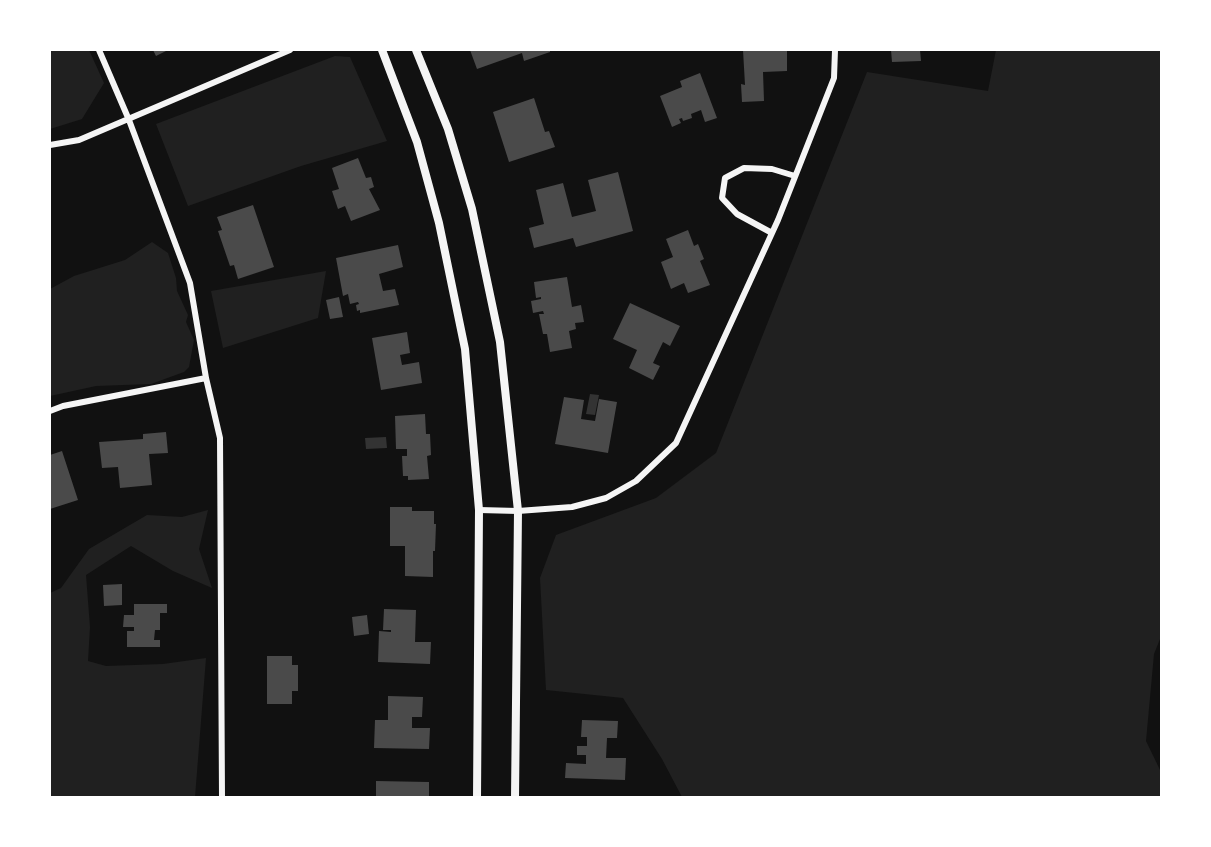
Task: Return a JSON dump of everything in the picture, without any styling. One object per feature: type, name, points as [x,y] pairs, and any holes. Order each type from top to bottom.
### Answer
[{"type":"street","points":[[99,50],[129,120],[190,283],[206,378],[220,438],[222,798]]},
{"type":"street","points":[[50,145],[79,140],[290,50]]},
{"type":"street","points":[[382,50],[417,142],[439,223],[465,348],[479,510],[477,798]]},
{"type":"street","points":[[416,50],[448,129],[472,209],[500,342],[518,511],[516,798]]},
{"type":"street","points":[[479,510],[518,511],[572,507],[606,498],[636,481],[676,443],[772,233],[834,78],[835,50]]},
{"type":"street","points":[[772,233],[736,214],[722,198],[725,178],[744,168],[772,170],[795,176]]},
{"type":"street","points":[[50,411],[63,406],[206,378]]},
{"type":"shaded area","points":[[50,50],[89,50],[104,83],[82,119],[50,129]]},
{"type":"shaded area","points":[[996,50],[1161,50],[1162,634],[1154,654],[1146,741],[1161,772],[1161,797],[682,797],[662,759],[623,698],[546,690],[540,578],[556,535],[656,498],[716,453],[867,72],[988,91]]},
{"type":"shaded area","points":[[335,56],[350,57],[387,141],[301,166],[188,206],[156,124]]},
{"type":"shaded area","points":[[152,242],[168,253],[176,278],[177,291],[188,315],[186,322],[194,340],[189,367],[184,372],[151,384],[96,386],[50,396],[50,289],[74,276],[125,260]]},
{"type":"shaded area","points":[[326,271],[318,318],[223,348],[211,291]]},
{"type":"shaded area","points":[[590,394],[599,395],[595,415],[586,414]]},
{"type":"shaded area","points":[[386,437],[387,448],[366,449],[365,438]]},
{"type":"shaded area","points":[[208,510],[199,549],[212,588],[173,571],[131,546],[86,575],[90,627],[88,661],[106,666],[163,664],[206,658],[195,797],[50,797],[50,593],[61,588],[89,549],[147,515],[182,517]]},
{"type":"building","points":[[153,50],[168,50],[156,56]]},
{"type":"building","points":[[470,50],[550,50],[550,52],[524,61],[522,53],[477,69]]},
{"type":"building","points":[[743,50],[787,50],[787,71],[763,72],[764,101],[742,102],[741,84],[745,85]]},
{"type":"building","points":[[891,50],[920,50],[921,61],[892,62]]},
{"type":"building","points":[[700,73],[717,118],[705,122],[701,110],[691,114],[692,118],[683,121],[682,118],[679,119],[681,123],[672,127],[660,96],[682,87],[680,81]]},
{"type":"building","points":[[534,98],[545,132],[549,131],[555,147],[509,162],[493,112]]},
{"type":"building","points":[[358,158],[366,178],[371,177],[374,187],[369,189],[380,210],[351,221],[345,206],[338,209],[332,191],[339,189],[332,168]]},
{"type":"building","points":[[618,172],[633,231],[576,247],[573,238],[534,248],[529,228],[544,224],[536,190],[563,183],[572,217],[596,211],[588,180]]},
{"type":"building","points":[[253,205],[274,267],[238,279],[234,265],[230,266],[218,231],[222,230],[217,217]]},
{"type":"building","points":[[688,230],[694,246],[698,244],[704,259],[700,261],[710,285],[688,293],[684,283],[671,289],[661,262],[673,257],[666,239]]},
{"type":"building","points":[[398,245],[403,267],[379,274],[383,291],[395,289],[399,305],[360,313],[360,310],[357,311],[358,302],[350,304],[348,294],[343,296],[336,258]]},
{"type":"building","points":[[567,277],[572,307],[581,305],[584,322],[575,323],[576,329],[569,331],[572,348],[550,352],[547,334],[543,334],[539,314],[544,314],[543,311],[533,313],[531,301],[541,299],[541,297],[536,298],[534,282]]},
{"type":"building","points":[[339,297],[343,317],[330,319],[326,300]]},
{"type":"building","points":[[630,303],[680,326],[670,346],[663,342],[653,363],[660,366],[653,380],[629,368],[637,350],[613,339]]},
{"type":"building","points":[[407,332],[410,353],[400,355],[402,365],[419,362],[422,383],[381,390],[372,338]]},
{"type":"building","points":[[564,397],[584,400],[581,419],[595,421],[599,399],[617,402],[608,453],[555,444]]},
{"type":"building","points":[[425,414],[426,434],[430,434],[431,455],[427,456],[429,479],[408,480],[408,476],[403,476],[402,456],[407,456],[407,449],[396,449],[395,416]]},
{"type":"building","points":[[166,432],[168,453],[149,454],[152,485],[120,488],[118,467],[102,468],[99,442],[143,439],[143,434]]},
{"type":"building","points":[[62,451],[78,500],[50,509],[50,455]]},
{"type":"building","points":[[390,507],[412,507],[412,511],[434,511],[434,524],[436,524],[433,577],[405,576],[405,546],[390,546]]},
{"type":"building","points":[[122,584],[122,605],[104,606],[103,585]]},
{"type":"building","points":[[134,604],[167,604],[167,613],[160,613],[160,630],[155,630],[154,640],[160,640],[160,647],[127,647],[127,631],[134,631],[134,627],[123,627],[124,615],[134,615]]},
{"type":"building","points":[[384,609],[416,610],[415,642],[431,642],[430,664],[378,662],[379,631],[391,632],[391,630],[383,630]]},
{"type":"building","points":[[367,615],[369,634],[354,636],[352,617]]},
{"type":"building","points":[[267,656],[292,656],[292,665],[298,665],[298,691],[292,691],[292,704],[267,704]]},
{"type":"building","points":[[388,696],[423,697],[422,717],[412,717],[412,728],[430,728],[429,749],[374,748],[375,720],[388,720]]},
{"type":"building","points":[[582,720],[618,721],[617,738],[607,738],[606,758],[626,758],[625,780],[565,778],[566,763],[586,764],[586,755],[577,755],[577,746],[587,746],[587,737],[581,737]]},
{"type":"building","points":[[376,781],[429,782],[429,798],[376,797]]}]
